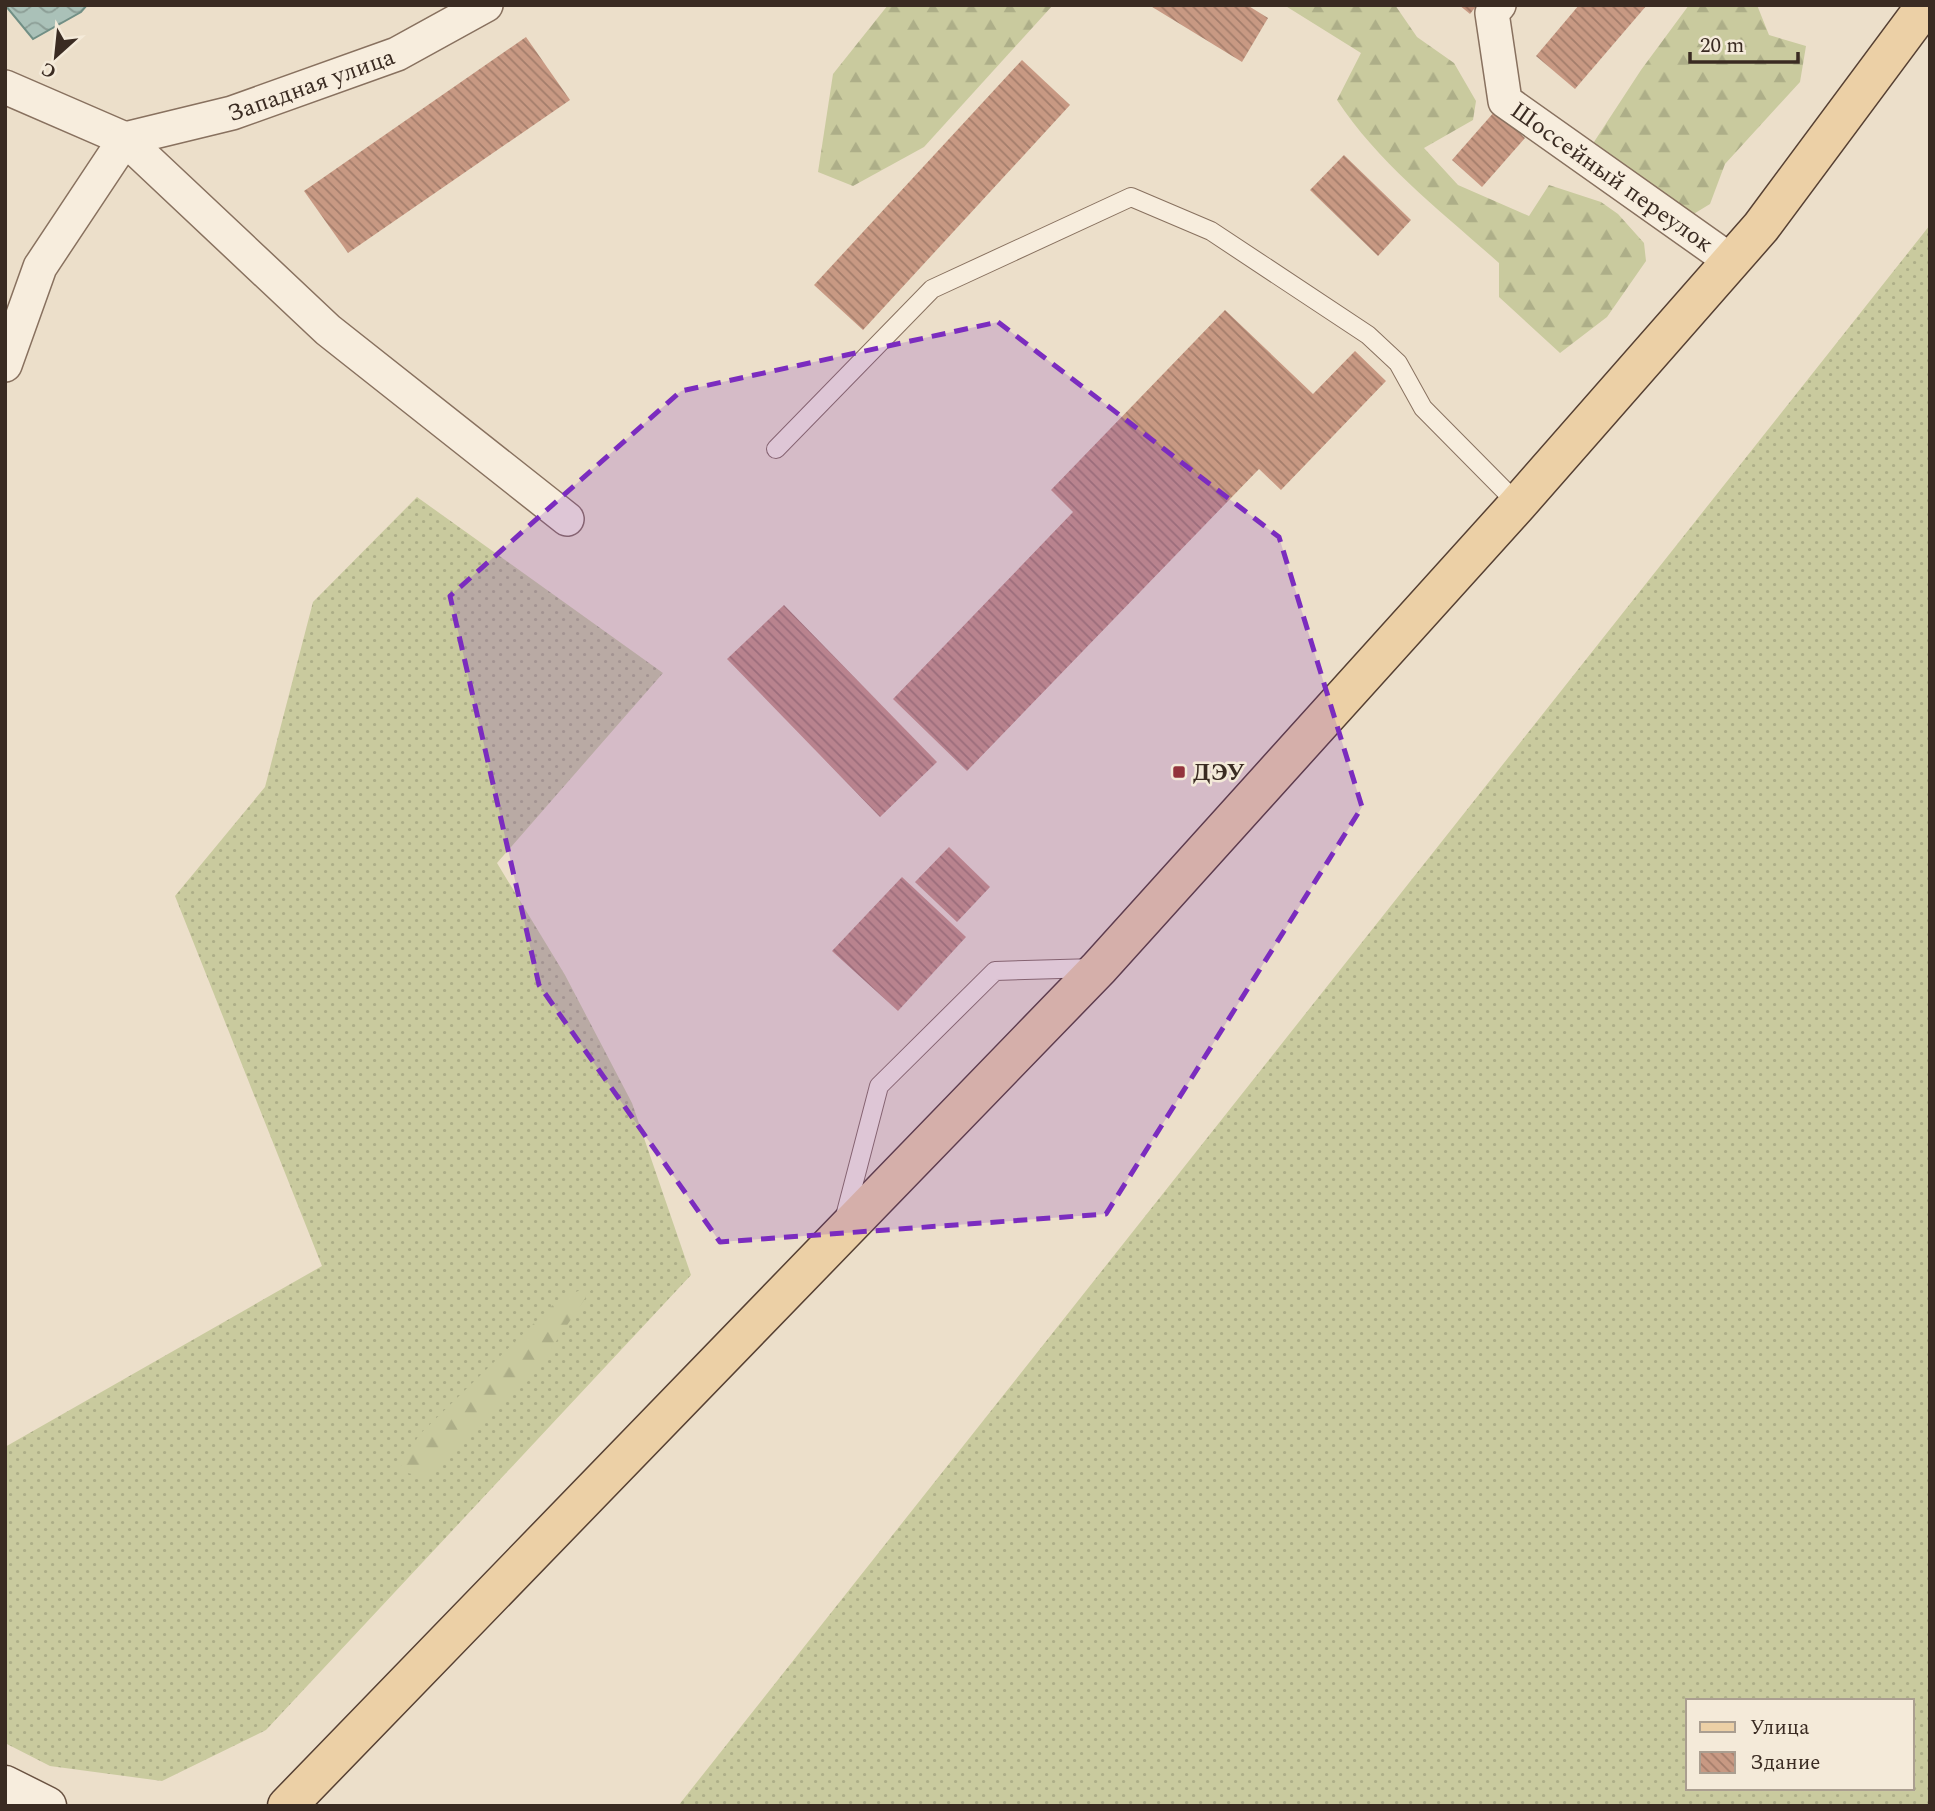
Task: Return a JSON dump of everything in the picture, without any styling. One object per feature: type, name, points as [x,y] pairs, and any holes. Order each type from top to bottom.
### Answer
[{"type":"main road","points":[[287,1806],[841,1231],[972,1101],[1099,968],[1518,504],[1761,227],[1926,5]]},
{"type":"main road","points":[[5,1785],[47,1806]]},
{"type":"street","name":"Западная улица","points":[[125,139],[232,113],[397,54],[486,5]]},
{"type":"street","name":"Шоссейный переулок","points":[[1499,5],[1492,13],[1505,101],[1731,261]]},
{"type":"street","points":[[5,87],[125,139],[328,330],[567,519]]},
{"type":"street","points":[[5,365],[40,267],[125,139]]},
{"type":"lane","points":[[776,449],[932,289],[1131,197],[1211,232],[1368,335],[1398,363],[1423,408],[1518,504]]},
{"type":"lane","points":[[841,1231],[879,1086],[995,971],[1099,968]]},
{"type":"highlighted area","points":[[998,322],[1279,537],[1362,807],[1106,1214],[720,1242],[539,985],[450,596],[681,391]]},
{"type":"green space","points":[[888,5],[1053,5],[924,147],[853,186],[818,172],[833,74]]},
{"type":"green space","points":[[1284,5],[1395,5],[1417,37],[1454,63],[1476,101],[1473,120],[1424,148],[1458,185],[1529,216],[1549,185],[1601,202],[1618,214],[1644,243],[1646,261],[1607,317],[1560,353],[1499,297],[1499,263],[1392,166],[1337,100],[1361,53]]},
{"type":"green space","points":[[1689,5],[1757,5],[1769,35],[1806,46],[1800,82],[1725,164],[1710,204],[1687,218],[1592,145],[1641,70]]},
{"type":"green space","points":[[1930,225],[1930,1806],[678,1806]]},
{"type":"green space","points":[[417,497],[663,673],[497,863],[565,975],[632,1103],[691,1275],[266,1730],[162,1781],[50,1766],[5,1743],[5,1447],[322,1266],[175,896],[265,787],[313,602]]},
{"type":"green space","points":[[595,1284],[532,1377],[426,1477],[398,1471],[419,1435],[559,1299]]},
{"type":"water","points":[[5,5],[87,5],[81,12],[33,39]]},
{"type":"building","points":[[1149,5],[1247,5],[1268,18],[1242,62]]},
{"type":"building","points":[[1459,5],[1477,5],[1470,14]]},
{"type":"building","points":[[1579,5],[1647,5],[1575,89],[1536,56]]},
{"type":"building","points":[[526,37],[570,100],[348,253],[304,191]]},
{"type":"building","points":[[1022,60],[1070,105],[863,330],[814,285]]},
{"type":"building","points":[[1495,111],[1525,138],[1482,187],[1452,160]]},
{"type":"building","points":[[1344,155],[1411,220],[1378,256],[1310,190]]},
{"type":"building","points":[[1225,310],[1313,394],[1355,351],[1386,381],[1281,490],[1259,469],[967,771],[893,699],[1073,512],[1051,490]]},
{"type":"building","points":[[784,605],[937,762],[880,817],[727,659]]},
{"type":"building","points":[[949,847],[990,887],[957,922],[915,882]]},
{"type":"building","points":[[902,877],[966,937],[898,1011],[832,951]]},
{"type":"place","name":"ДЭУ","points":[[1179,772]]}]
